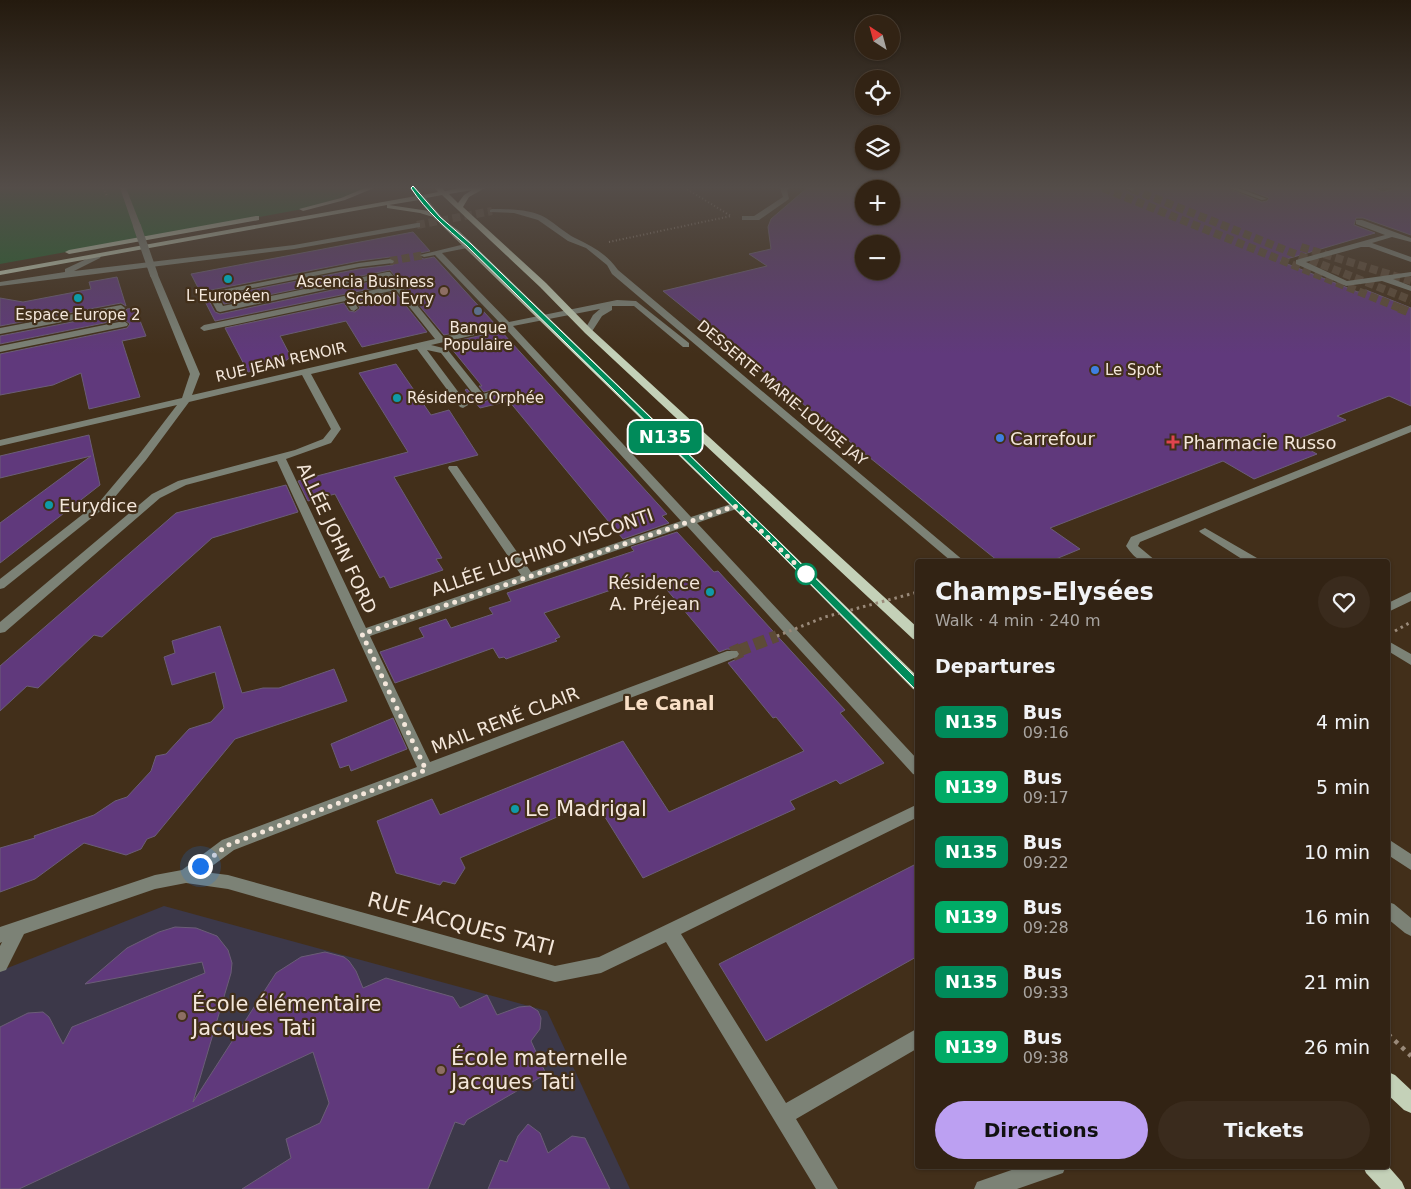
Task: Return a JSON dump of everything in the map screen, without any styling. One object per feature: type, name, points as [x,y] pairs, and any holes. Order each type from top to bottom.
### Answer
[{"type":"main road","points":[[0,264],[114,243]]},
{"type":"main road","points":[[0,273],[164,243]]},
{"type":"main road","points":[[498,243],[588,331],[915,633]]},
{"type":"main road","points":[[469,245],[735,506],[767,535],[915,683]]},
{"type":"main road","points":[[1390,1084],[1411,1103]]},
{"type":"main road","points":[[1376,1169],[1395,1189]]},
{"type":"street","points":[[0,585],[105,502],[142,458],[186,399],[196,374],[154,275],[143,243]]},
{"type":"street","points":[[0,284],[61,274],[314,243]]},
{"type":"street","name":"DESSERTE MARIE-LOUISE JAY","points":[[583,243],[589,246],[610,264],[614,272],[956,559]]},
{"type":"street","points":[[1363,243],[1299,262],[1346,284],[1411,274]]},
{"type":"street","points":[[424,255],[469,245]]},
{"type":"street","points":[[1354,249],[1370,245],[1411,260]]},
{"type":"street","points":[[437,252],[507,325],[915,767]]},
{"type":"street","points":[[61,274],[97,256]]},
{"type":"street","points":[[390,261],[358,265],[212,294],[220,308],[388,274],[441,340]]},
{"type":"street","points":[[1383,278],[1411,289]]},
{"type":"street","points":[[204,328],[398,287]]},
{"type":"street","points":[[347,298],[354,308]]},
{"type":"street","name":"RUE JEAN RENOIR","points":[[0,442],[542,317],[617,303],[630,302],[640,307],[686,345]]},
{"type":"street","points":[[588,331],[597,315],[603,309],[626,306],[667,340],[708,350]]},
{"type":"street","points":[[0,331],[121,308]]},
{"type":"street","points":[[0,350],[124,324]]},
{"type":"street","points":[[420,346],[444,352],[481,398],[490,395]]},
{"type":"street","points":[[420,346],[463,405]]},
{"type":"street","points":[[0,629],[156,496],[182,483],[299,452],[327,441],[336,429],[305,372]]},
{"type":"street","points":[[1147,559],[1132,546],[1135,540],[1411,428]]},
{"type":"street","name":"ALLÉE JOHN FORD","points":[[280,457],[426,770]]},
{"type":"street","points":[[453,468],[528,577]]},
{"type":"street","name":"ALLÉE LUCHINO VISCONTI","points":[[362,634],[735,506]]},
{"type":"street","points":[[1205,531],[1250,559]]},
{"type":"street","points":[[1390,607],[1411,596]]},
{"type":"street","points":[[1390,646],[1411,660]]},
{"type":"street","name":"MAIL RENÉ CLAIR","points":[[186,876],[228,845],[732,654]]},
{"type":"street","name":"RUE JACQUES TATI","points":[[0,935],[17,931],[119,892],[154,882],[186,876],[228,882],[555,974],[601,965],[915,811]]},
{"type":"street","points":[[1390,847],[1411,863]]},
{"type":"street","points":[[1390,910],[1411,928]]},
{"type":"street","points":[[0,964],[17,931]]},
{"type":"street","points":[[670,932],[828,1189]]},
{"type":"street","points":[[783,1116],[915,1039]]},
{"type":"street","points":[[984,1189],[1047,1169]]},
{"type":"path","points":[[589,246],[601,243]]},
{"type":"path","points":[[777,636],[825,617],[915,593]]},
{"type":"path","points":[[1390,633],[1411,622]]},
{"type":"path","points":[[1390,1036],[1411,1056]]},
{"type":"shaded area","points":[[164,906],[547,1011],[630,1189],[0,1189],[0,971]]},
{"type":"green space","points":[[0,243],[113,243],[0,264]]},
{"type":"building","name":"L'Européen","points":[[352,243],[423,243],[430,251],[420,253],[419,257],[424,259],[434,257],[495,324],[444,335],[390,270],[224,304],[220,296],[359,269],[393,265],[396,260],[390,257],[359,261],[211,290],[206,295],[215,312],[220,314],[384,279],[389,285],[215,321],[191,274]]},
{"type":"building","name":"Le Spot","points":[[770,243],[855,243],[855,280],[900,280],[900,243],[1339,243],[1280,261],[1358,292],[1366,290],[1411,308],[1411,406],[1389,396],[1337,416],[1346,420],[1293,441],[1317,454],[1254,479],[1223,461],[1050,528],[1080,549],[1056,559],[996,559],[663,291],[767,266],[749,254],[771,249]]},
{"type":"building","name":"Espace Europe 2","points":[[117,277],[126,306],[121,303],[0,326],[0,298],[23,302],[91,289],[89,282]]},
{"type":"building","points":[[395,292],[427,332],[362,347],[346,321],[280,336],[291,357],[278,366],[248,372],[225,328],[344,303],[349,311],[355,312],[360,308],[355,300]]},
{"type":"building","points":[[135,308],[146,336],[122,341],[140,397],[89,409],[81,373],[53,385],[0,395],[0,354],[127,328],[130,324],[124,319],[0,344],[0,336],[124,312],[127,309]]},
{"type":"building","points":[[501,331],[667,514],[662,516],[669,523],[623,539],[509,401],[480,408],[465,390],[467,389],[478,402],[485,402],[497,394],[491,390],[484,392],[479,386],[482,386],[447,343]]},
{"type":"building","points":[[396,364],[431,415],[449,410],[478,455],[394,477],[442,558],[436,559],[443,570],[390,588],[384,576],[380,578],[335,494],[308,501],[298,481],[408,452],[359,373]]},
{"type":"building","name":"Eurydice","points":[[89,435],[100,485],[0,563],[0,523],[91,456],[0,478],[0,456]]},
{"type":"building","points":[[286,485],[298,512],[212,538],[102,637],[94,635],[38,688],[27,686],[0,711],[0,666],[176,513]]},
{"type":"building","points":[[677,532],[714,572],[718,571],[845,710],[840,713],[884,763],[840,784],[836,780],[790,801],[795,809],[643,878],[595,801],[460,858],[465,868],[455,884],[443,881],[440,885],[396,873],[377,821],[432,799],[440,815],[623,741],[669,812],[804,751],[776,717],[773,718],[728,663],[739,658],[741,655],[739,650],[727,649],[719,652],[657,578],[645,581],[643,579],[544,613],[560,637],[555,639],[557,641],[506,659],[504,657],[499,658],[493,648],[395,683],[380,652],[424,637],[419,628],[446,619],[451,628],[493,614],[489,608],[511,601],[507,593],[634,551],[631,547]]},
{"type":"building","points":[[220,626],[242,693],[263,688],[279,688],[334,669],[347,701],[235,739],[155,836],[147,839],[141,849],[126,855],[84,843],[35,879],[0,892],[0,848],[35,838],[34,836],[94,815],[115,801],[127,797],[151,771],[156,756],[166,754],[189,729],[211,722],[224,708],[215,672],[172,685],[164,657],[175,653],[172,641]]},
{"type":"building","points":[[393,718],[407,749],[351,771],[349,765],[340,768],[331,744]]},
{"type":"building","points":[[915,865],[915,958],[766,1041],[719,964]]},
{"type":"building","points":[[175,927],[196,928],[217,936],[228,950],[232,963],[231,973],[193,1102],[276,973],[301,957],[325,952],[344,957],[349,961],[356,971],[363,988],[386,978],[453,997],[460,1008],[487,995],[497,1015],[519,1007],[530,1006],[538,1011],[541,1018],[540,1029],[531,1041],[546,1074],[467,1120],[464,1125],[455,1122],[428,1189],[242,1189],[291,1158],[286,1139],[320,1123],[329,1103],[313,1052],[19,1189],[0,1189],[0,1027],[28,1013],[43,1012],[49,1017],[63,1044],[72,1027],[205,973],[202,962],[85,984],[127,948],[159,932]]},
{"type":"building","points":[[528,1124],[540,1133],[548,1153],[572,1136],[585,1138],[610,1189],[488,1189],[500,1160],[507,1162],[518,1136]]},
{"type":"tunnel","points":[[1240,243],[1402,309]]},
{"type":"tunnel","points":[[1269,243],[1411,300]]},
{"type":"tunnel","points":[[1301,247],[1411,281]]},
{"type":"tunnel","points":[[390,261],[424,255]]},
{"type":"tunnel","points":[[1399,308],[1411,313]]},
{"type":"tunnel","points":[[738,651],[777,636]]},
{"type":"tunnel","points":[[732,654],[741,650]]},
{"type":"bus line","name":"N135","points":[[467,243],[735,506],[767,535],[915,683]]},
{"type":"place","name":"L'Européen","points":[[228,279]]},
{"type":"place","name":"Ascencia Business School Evry","points":[[444,291]]},
{"type":"place","name":"Espace Europe 2","points":[[78,298]]},
{"type":"place","name":"Banque Populaire","points":[[478,311]]},
{"type":"place","name":"Le Spot","points":[[1095,370]]},
{"type":"place","name":"Résidence Orphée","points":[[397,398]]},
{"type":"place","name":"Carrefour","points":[[1000,438]]},
{"type":"place","name":"Pharmacie Russo","points":[[1173,442]]},
{"type":"place","name":"Eurydice","points":[[49,505]]},
{"type":"place","name":"Résidence A. Préjean","points":[[710,592]]},
{"type":"place","name":"Le Madrigal","points":[[515,809]]},
{"type":"place","name":"École élémentaire Jacques Tati","points":[[182,1016]]},
{"type":"place","name":"École maternelle Jacques Tati","points":[[441,1070]]},
{"type":"district","name":"Le Canal","points":[[669,703]]},
{"type":"route","points":[[200,866],[228,845],[426,770],[362,634],[735,506],[808,576],[806,574]]}]
